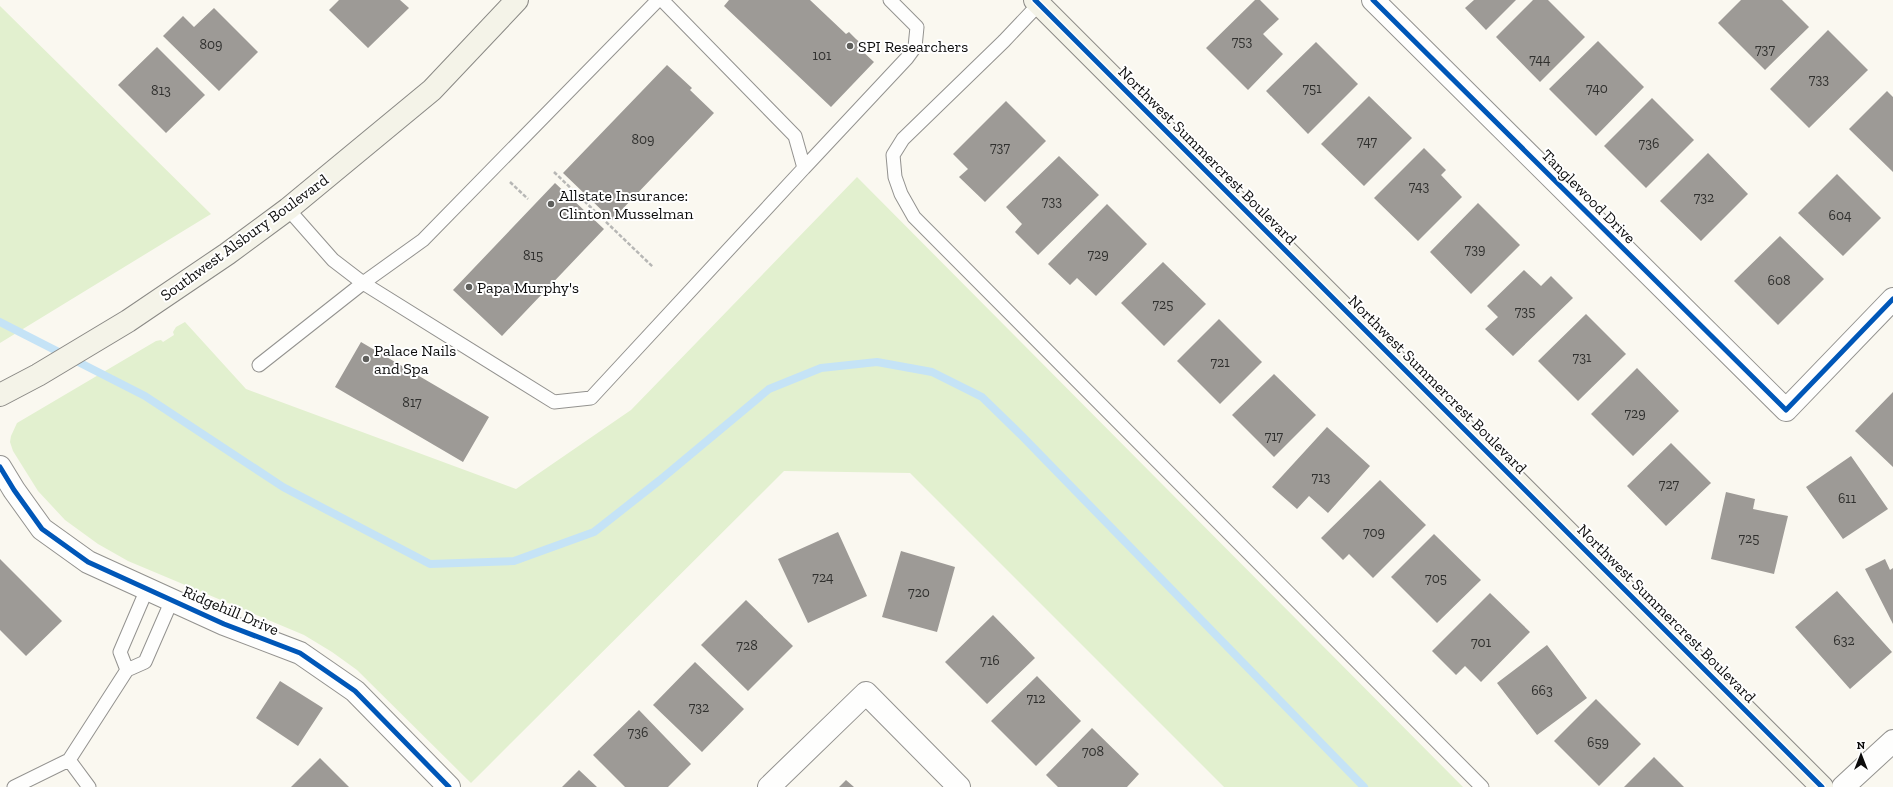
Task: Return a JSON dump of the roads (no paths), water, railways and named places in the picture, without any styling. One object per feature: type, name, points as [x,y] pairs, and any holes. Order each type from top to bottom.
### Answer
[{"type":"street","name":"Southwest Alsbury Boulevard","points":[[0,395],[38,375],[128,321],[227,254],[288,209],[432,90],[517,0]]},
{"type":"street","name":"Tanglewood Drive","points":[[1374,0],[1786,410],[1893,299]]},
{"type":"street","name":"Northwest Summercrest Boulevard","points":[[1037,2],[1822,787]]},
{"type":"street","name":"Ridgehill Drive","points":[[0,467],[14,490],[42,529],[88,562],[224,624],[300,653],[355,691],[449,787]]},
{"type":"street","points":[[769,787],[866,693],[959,787]]},
{"type":"street","points":[[1843,787],[1893,741]]},
{"type":"lane","points":[[259,365],[362,283],[424,240],[658,0]]},
{"type":"lane","points":[[662,0],[795,136],[804,168]]},
{"type":"lane","points":[[288,209],[334,260],[362,283],[554,402],[591,398],[907,58],[915,47],[917,26],[890,0]]},
{"type":"lane","points":[[1037,2],[1004,41],[903,139],[894,155],[895,177],[901,194],[914,217],[1482,787]]},
{"type":"lane","points":[[127,670],[120,652],[147,589]]},
{"type":"lane","points":[[14,787],[69,760],[127,670],[145,662],[172,600]]},
{"type":"lane","points":[[69,760],[88,787]]},
{"type":"waterway","points":[[0,322],[145,396],[283,487],[430,564],[514,561],[594,532],[660,480],[769,389],[821,368],[877,362],[932,372],[982,397],[1022,436],[1364,787]]},
{"type":"place","name":"SPI Researchers","points":[[850,46]]},
{"type":"place","name":"Allstate Insurance: Clinton Musselman","points":[[551,204]]},
{"type":"place","name":"Papa Murphy's","points":[[469,287]]},
{"type":"place","name":"Palace Nails and Spa","points":[[366,359]]}]
